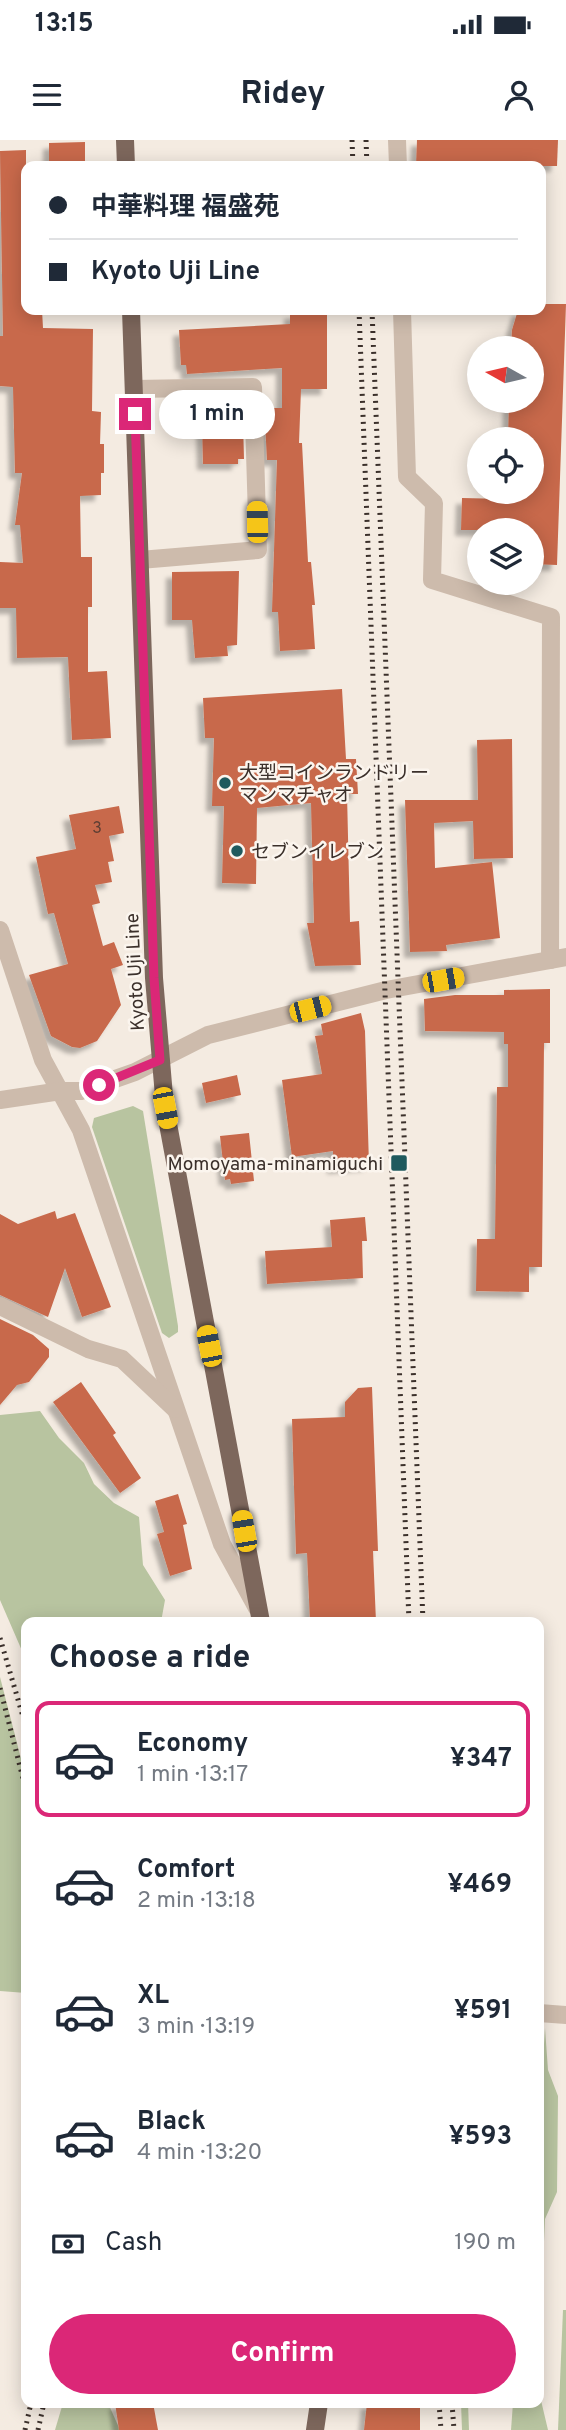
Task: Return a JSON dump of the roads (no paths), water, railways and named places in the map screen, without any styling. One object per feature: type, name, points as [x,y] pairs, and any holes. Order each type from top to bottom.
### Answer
[{"type":"main road","points":[[125,140],[126,161]]},
{"type":"main road","name":"Kyoto Uji Line","points":[[131,315],[154,978],[160,1060],[165,1108],[260,1617]]},
{"type":"main road","points":[[316,2430],[318,2408]]},
{"type":"street","points":[[397,140],[398,161]]},
{"type":"street","points":[[0,1100],[61,1091],[81,1091],[160,1060],[208,1035],[387,990],[558,958],[551,617],[432,580],[434,503],[407,477],[402,315]]},
{"type":"street","points":[[135,389],[253,387],[258,550],[140,561]]},
{"type":"street","points":[[0,930],[43,1060],[81,1130],[222,1544],[260,1617]]},
{"type":"street","points":[[0,1306],[88,1349],[122,1359],[177,1412]]},
{"type":"street","points":[[544,2013],[566,2015]]},
{"type":"railway","points":[[352,140],[353,161]]},
{"type":"railway","points":[[366,140],[367,161]]},
{"type":"railway","points":[[359,315],[409,1617]]},
{"type":"railway","points":[[372,315],[423,1617]]},
{"type":"railway","points":[[0,1638],[21,1710]]},
{"type":"railway","points":[[0,1688],[21,1770]]},
{"type":"railway","points":[[25,2430],[30,2408]]},
{"type":"railway","points":[[38,2430],[43,2408]]},
{"type":"railway","points":[[439,2408],[441,2430]]},
{"type":"railway","points":[[452,2408],[454,2430]]},
{"type":"place","name":"大型コインランドリー マンマチャオ","points":[[225,783]]},
{"type":"place","name":"セブンイレブン","points":[[237,851]]},
{"type":"place","name":"Momoyama-minamiguchi","points":[[399,1163]]}]
